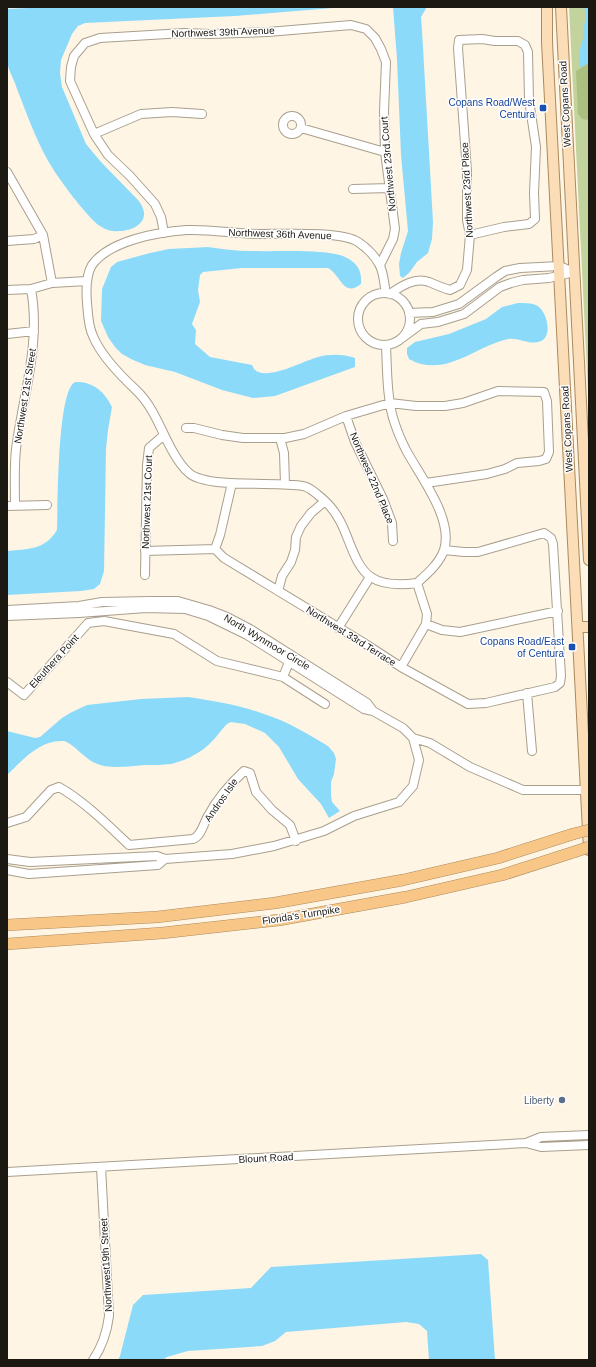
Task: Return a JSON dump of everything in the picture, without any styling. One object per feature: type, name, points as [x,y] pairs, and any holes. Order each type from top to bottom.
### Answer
[{"type":"highway","name":"Florida's Turnpike","points":[[7,925],[157,917],[275,903],[404,880],[498,858],[589,830]]},
{"type":"highway","name":"Florida's Turnpike","points":[[7,944],[162,934],[279,920],[406,897],[494,877],[574,852],[589,849]]},
{"type":"main road","name":"West Copans Road","points":[[547,7],[559,271],[588,794],[589,849]]},
{"type":"main road","name":"West Copans Road","points":[[561,7],[564,96],[589,560]]},
{"type":"main road","points":[[550,96],[564,96]]},
{"type":"main road","points":[[578,627],[589,627]]},
{"type":"street","name":"Northwest 39th Avenue","points":[[94,134],[70,80],[74,56],[85,43],[100,38],[184,33],[210,34],[268,32],[352,24],[366,29],[375,38]]},
{"type":"street","name":"Northwest 23rd Court","points":[[375,38],[381,48],[386,62],[384,111],[385,152],[395,229],[393,240],[380,265]]},
{"type":"street","name":"Northwest 23rd Place","points":[[388,294],[418,280],[427,281],[450,290],[460,285],[468,270],[470,235],[458,48],[459,40],[482,39],[495,41],[518,41],[525,45],[528,52],[529,100],[536,147],[534,193],[535,219],[529,224],[504,227],[470,235]]},
{"type":"street","points":[[202,114],[172,112],[141,114],[94,134],[108,155],[130,176],[155,204],[161,217],[164,233],[132,240],[108,250],[92,265],[87,281],[87,301],[92,335],[101,351],[126,382],[141,395],[154,413],[175,456],[189,473],[199,479],[232,483],[307,486],[325,501],[340,520],[360,565],[370,577],[386,583],[402,585],[417,583],[434,566],[444,550],[445,534],[442,518],[436,501],[406,449],[394,423],[390,403],[386,345]]},
{"type":"street","points":[[301,128],[385,152]]},
{"type":"street","points":[[7,172],[44,235],[52,283]]},
{"type":"street","points":[[353,189],[390,188]]},
{"type":"street","name":"Northwest 36th Avenue","points":[[164,233],[189,230],[254,234],[341,236],[357,241],[380,265],[388,294]]},
{"type":"street","points":[[7,241],[34,239],[44,235]]},
{"type":"street","points":[[408,310],[433,312],[459,304],[506,271],[520,268],[574,272]]},
{"type":"street","points":[[506,271],[511,283]]},
{"type":"street","points":[[408,310],[402,300],[388,294],[379,294],[372,296],[361,307],[358,315],[358,323],[365,338],[371,342],[378,345],[392,344],[421,324],[438,322],[464,314],[500,287],[559,271]]},
{"type":"street","points":[[7,290],[31,289],[52,283],[87,281]]},
{"type":"street","points":[[402,338],[407,331],[410,322],[408,310],[404,301],[410,283]]},
{"type":"street","name":"Northwest 21st Street","points":[[11,505],[16,451],[32,361],[34,305],[31,289]]},
{"type":"street","points":[[447,308],[449,319]]},
{"type":"street","points":[[7,334],[34,331]]},
{"type":"street","points":[[186,428],[194,428],[222,435],[243,438],[280,438],[304,434],[346,416],[390,403],[416,406],[445,406],[463,403],[498,391],[544,392],[546,401],[548,452],[546,459],[517,463],[505,469],[487,474],[426,483]]},
{"type":"street","name":"Northwest 22nd Place","points":[[346,416],[355,442],[383,499],[392,523],[393,541]]},
{"type":"street","name":"Northwest 21st Court","points":[[145,575],[146,465],[149,448],[164,435]]},
{"type":"street","points":[[280,438],[284,453],[285,484]]},
{"type":"street","points":[[146,551],[215,549],[220,536],[232,483]]},
{"type":"street","points":[[278,591],[282,576],[291,562],[295,550],[296,537],[301,526],[311,513],[325,501]]},
{"type":"street","points":[[11,505],[47,505]]},
{"type":"street","points":[[426,624],[442,630],[460,632],[558,611],[554,544],[551,538],[544,533],[478,552],[444,550]]},
{"type":"street","name":"Northwest 33rd Terrace","points":[[215,549],[224,558],[401,667],[468,704],[486,703],[555,687],[560,683],[558,611]]},
{"type":"street","points":[[338,628],[370,577]]},
{"type":"street","points":[[401,667],[426,624],[427,614],[417,583]]},
{"type":"street","name":"North Wynmoor Circle","points":[[7,610],[103,606],[150,601],[178,601],[209,610],[227,617],[250,629],[290,659],[367,703],[373,711],[403,728],[413,738]]},
{"type":"street","points":[[103,606],[104,621]]},
{"type":"street","name":"North Wynmoor Circle","points":[[7,616],[80,613],[103,606]]},
{"type":"street","name":"Eleuthera Point","points":[[7,682],[24,695],[88,623],[104,621],[174,634],[217,661],[284,677],[325,704]]},
{"type":"street","points":[[284,677],[290,659]]},
{"type":"street","points":[[527,693],[532,751]]},
{"type":"street","points":[[413,738],[430,743],[470,767],[523,790],[588,794]]},
{"type":"street","points":[[7,859],[30,862],[157,856],[165,859],[232,854],[296,841],[324,831],[354,816],[399,802],[413,786],[419,760],[413,738]]},
{"type":"street","name":"Andros Isle","points":[[7,823],[26,817],[51,790],[58,787],[70,793],[104,821],[129,845],[193,840],[198,837],[208,815],[216,804],[235,779],[244,770],[250,773],[256,792],[272,810],[290,825],[296,841]]},
{"type":"street","points":[[162,842],[165,859]]},
{"type":"street","points":[[7,870],[29,874],[158,865],[165,859]]},
{"type":"street","name":"Blount Road","points":[[526,1143],[541,1137],[589,1135]]},
{"type":"street","name":"Blount Road","points":[[7,1172],[526,1143],[541,1147],[589,1144]]},
{"type":"street","name":"Northwest19th Street","points":[[94,1360],[103,1343],[109,1316],[101,1167]]},
{"type":"green space","points":[[569,7],[589,7],[589,412]]},
{"type":"green space","points":[[589,63],[589,120],[582,119],[578,114],[576,71]]},
{"type":"water","points":[[49,7],[345,7],[235,16],[85,23],[78,26],[72,34],[61,60],[60,73],[62,87],[86,144],[143,207],[143,220],[134,228],[113,231],[103,228],[91,218],[57,175],[39,142],[7,64],[7,9]]},
{"type":"water","points":[[393,7],[427,7],[421,17],[433,222],[432,239],[428,253],[417,262],[409,273],[403,278],[400,276],[399,264],[408,231],[401,155]]},
{"type":"water","points":[[584,7],[589,7],[589,63],[579,68],[579,52],[583,39],[583,28],[586,17]]},
{"type":"water","points":[[208,247],[240,251],[313,251],[336,254],[353,262],[360,271],[361,275],[361,284],[355,288],[350,288],[346,287],[328,268],[242,268],[203,272],[200,275],[198,290],[200,302],[192,324],[196,330],[195,344],[210,357],[252,365],[254,369],[267,373],[276,372],[327,355],[341,355],[355,358],[355,367],[275,396],[253,398],[222,390],[175,372],[145,365],[122,354],[108,337],[101,321],[102,289],[111,267],[117,262],[169,249]]},
{"type":"water","points":[[518,303],[530,303],[536,305],[543,312],[546,317],[548,329],[545,338],[541,341],[533,343],[516,339],[508,339],[460,359],[435,365],[422,364],[409,359],[407,348],[415,342],[449,334],[486,319],[502,307]]},
{"type":"water","points":[[75,382],[87,383],[98,388],[112,407],[106,449],[104,571],[100,584],[94,589],[81,591],[7,595],[7,551],[29,549],[41,545],[52,537],[57,530],[58,475],[62,427],[69,390]]},
{"type":"water","points":[[188,697],[236,706],[273,717],[297,728],[328,746],[334,753],[336,759],[334,774],[331,782],[332,802],[340,811],[329,818],[321,804],[298,779],[279,747],[265,733],[245,724],[231,722],[227,724],[212,742],[198,753],[171,764],[120,767],[101,765],[91,761],[70,744],[63,741],[46,744],[32,752],[7,775],[7,731],[35,738],[40,737],[62,718],[87,705],[141,699]]},
{"type":"water","points":[[481,1254],[488,1260],[495,1360],[429,1360],[427,1331],[419,1324],[406,1322],[286,1332],[275,1341],[262,1346],[188,1351],[167,1357],[163,1360],[118,1360],[133,1305],[143,1295],[251,1288],[271,1267]]},
{"type":"place","name":"Copans Road/West Centura","points":[[543,108]]},
{"type":"place","name":"Copans Road/East of Centura","points":[[572,647]]},
{"type":"place","name":"Liberty","points":[[562,1100]]}]
